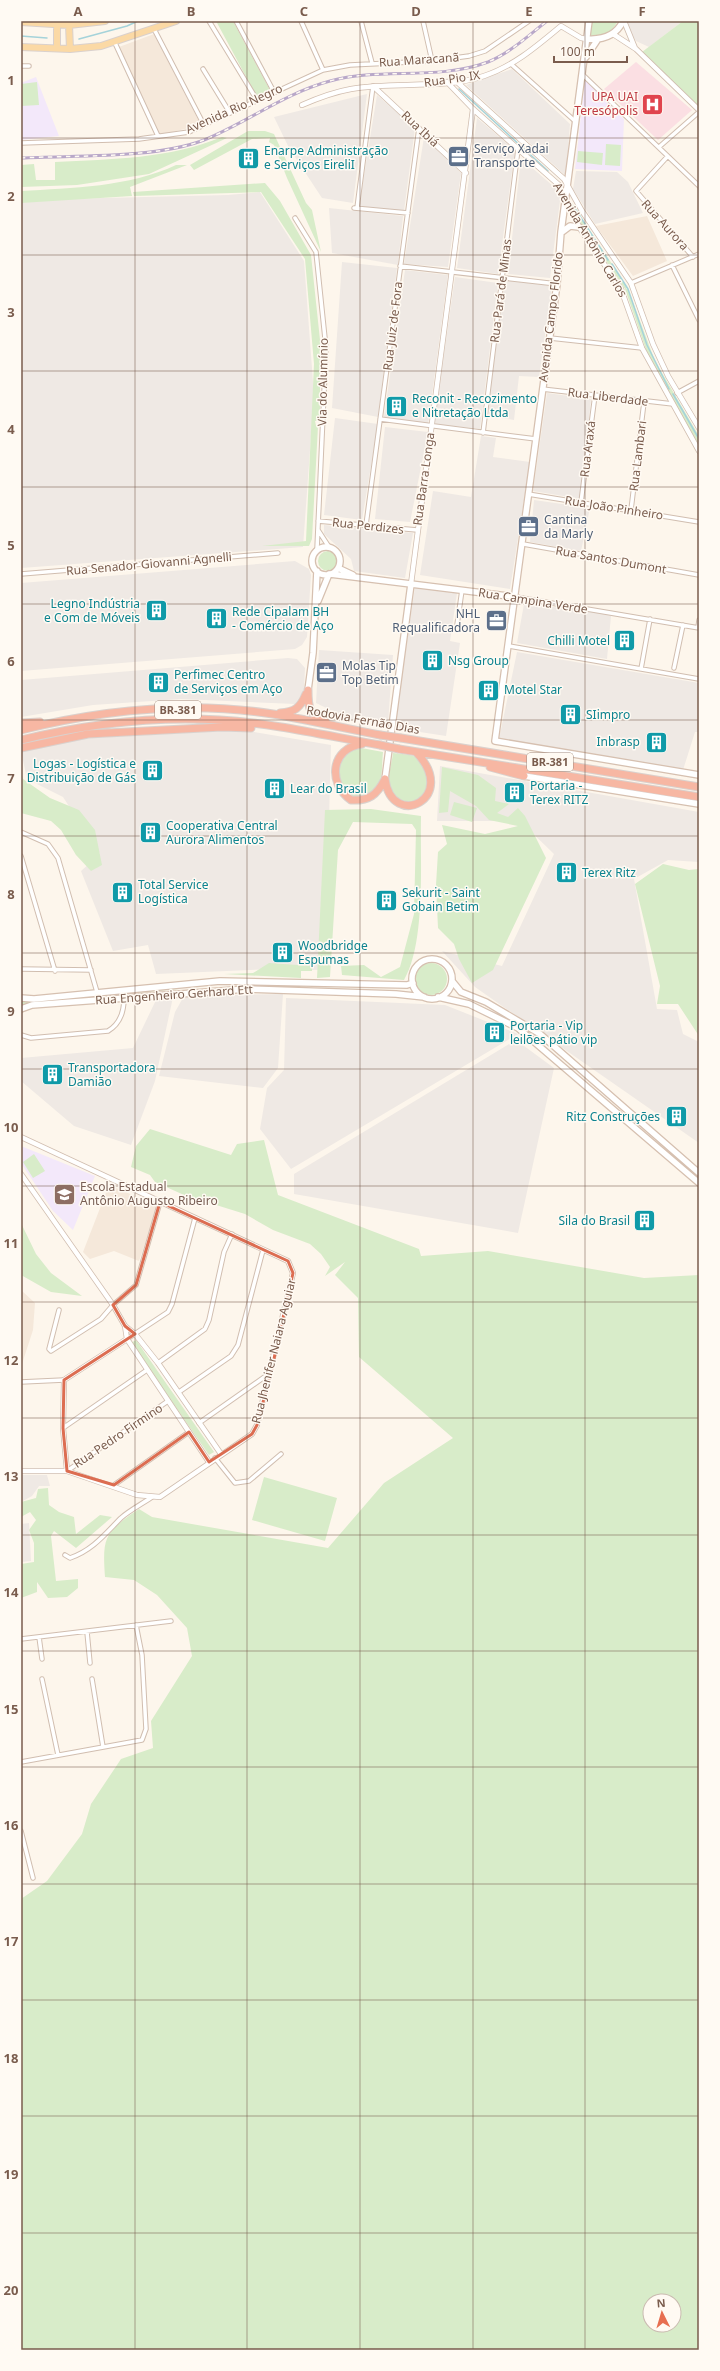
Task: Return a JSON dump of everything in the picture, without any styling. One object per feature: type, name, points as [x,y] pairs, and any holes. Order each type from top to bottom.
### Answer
[{"type":"highway","points":[[272,714],[293,712],[303,701],[308,690]]},
{"type":"highway","points":[[308,690],[308,702],[314,716],[336,727]]},
{"type":"highway","name":"Rodovia Fernão Dias","points":[[21,730],[96,714],[145,710],[218,710],[272,714],[380,735],[699,787]]},
{"type":"highway","name":"Rodovia Fernão Dias","points":[[21,740],[60,731],[141,720],[221,720],[272,727],[416,752],[699,797]]},
{"type":"highway","points":[[21,723],[58,721]]},
{"type":"highway","name":"BR-381","points":[[21,748],[88,734],[222,727],[272,727]]},
{"type":"highway","points":[[370,743],[354,745],[340,756],[336,765],[336,778],[339,788],[350,800],[363,800],[377,793],[385,779]]},
{"type":"highway","points":[[385,779],[388,793],[394,800],[404,806],[417,805],[423,801],[430,792],[431,776],[428,767],[416,752]]},
{"type":"highway","name":"BR-381","points":[[480,761],[491,767],[524,776]]},
{"type":"main road","points":[[21,22],[69,25],[105,21]]},
{"type":"main road","points":[[21,46],[70,49],[114,43],[176,21]]},
{"type":"main road","name":"Avenida Campo Florido","points":[[589,21],[567,199],[561,232],[557,284],[550,338],[528,494],[516,597],[495,740],[699,776]]},
{"type":"main road","points":[[587,39],[598,39],[613,34],[623,21]]},
{"type":"main road","points":[[54,23],[57,48]]},
{"type":"main road","points":[[69,25],[70,49]]},
{"type":"main road","points":[[584,61],[598,39]]},
{"type":"main road","points":[[561,232],[570,226],[579,227]]},
{"type":"main road","points":[[308,690],[316,607],[317,571],[312,562],[314,554],[318,549],[329,546],[339,554],[340,562],[338,568],[330,574],[316,607]]},
{"type":"main road","name":"Rua Campina Verde","points":[[338,568],[367,578]]},
{"type":"main road","points":[[317,571],[330,574]]},
{"type":"main road","name":"Rua Campina Verde","points":[[330,574],[516,597]]},
{"type":"main road","name":"Rua Barra Longa","points":[[385,779],[411,584]]},
{"type":"main road","name":"BR-381","points":[[524,776],[699,804]]},
{"type":"main road","points":[[424,997],[415,988],[413,983],[414,970],[417,965],[428,959],[440,961],[446,964],[452,975],[452,981],[447,991],[438,997]]},
{"type":"main road","points":[[220,981],[221,990]]},
{"type":"main road","name":"Rua Engenheiro Gerhard Ett","points":[[21,998],[34,999],[220,981],[407,985],[413,983]]},
{"type":"main road","points":[[452,981],[461,992],[504,1012],[540,1034],[699,1173]]},
{"type":"main road","name":"Rua Engenheiro Gerhard Ett","points":[[21,1009],[32,1005],[221,990],[255,989],[396,994],[438,997],[469,1004],[518,1028],[699,1183]]},
{"type":"street","points":[[209,21],[257,100]]},
{"type":"street","points":[[236,21],[274,92]]},
{"type":"street","points":[[301,21],[323,70]]},
{"type":"street","points":[[361,21],[372,63]]},
{"type":"street","points":[[423,21],[432,62]]},
{"type":"street","points":[[520,21],[523,25]]},
{"type":"street","name":"Rua Maracanã","points":[[372,63],[432,62],[469,56],[485,51],[529,21]]},
{"type":"street","points":[[623,21],[636,49]]},
{"type":"street","name":"Rua Pio IX","points":[[302,105],[330,94],[373,86],[447,82],[483,76],[510,64],[561,26],[582,38],[587,39]]},
{"type":"street","points":[[154,29],[204,125]]},
{"type":"street","points":[[613,34],[636,49],[699,111],[659,147]]},
{"type":"street","points":[[114,43],[158,136]]},
{"type":"street","name":"Avenida Rio Negro","points":[[21,144],[139,139],[189,132],[323,70],[372,63]]},
{"type":"street","points":[[510,64],[576,122]]},
{"type":"street","points":[[21,66],[29,66]]},
{"type":"street","points":[[203,68],[230,113]]},
{"type":"street","points":[[583,75],[659,147],[667,157],[698,183]]},
{"type":"street","name":"Avenida Antônio Carlos","points":[[456,81],[564,179],[568,188],[631,283],[647,331],[678,393],[699,428]]},
{"type":"street","name":"Avenida Antônio Carlos","points":[[447,82],[473,109],[559,185],[567,199],[571,213],[579,227],[621,289],[642,348],[699,452]]},
{"type":"street","points":[[373,86],[356,208],[408,213]]},
{"type":"street","name":"Rua Ibiá","points":[[373,86],[419,127],[466,173]]},
{"type":"street","name":"Rua Barra Longa","points":[[411,584],[417,530],[466,173],[473,109]]},
{"type":"street","name":"Rua Juiz de Fora","points":[[366,525],[419,127]]},
{"type":"street","name":"Rua Pará de Minas","points":[[483,433],[518,149]]},
{"type":"street","name":"Rua Aurora","points":[[667,157],[636,191],[693,257]]},
{"type":"street","name":"Via do Alumínio","points":[[295,218],[316,252],[326,348],[317,529],[318,549]]},
{"type":"street","points":[[631,283],[699,254]]},
{"type":"street","points":[[672,265],[699,320]]},
{"type":"street","points":[[400,266],[557,284]]},
{"type":"street","points":[[550,338],[642,348]]},
{"type":"street","points":[[678,393],[699,381]]},
{"type":"street","name":"Rua Liberdade","points":[[542,388],[644,402],[673,404]]},
{"type":"street","name":"Rua Araxá","points":[[581,502],[595,395]]},
{"type":"street","name":"Rua Lambari","points":[[631,510],[644,402]]},
{"type":"street","points":[[380,419],[431,427],[536,439]]},
{"type":"street","name":"Rua João Pinheiro","points":[[528,494],[699,522]]},
{"type":"street","name":"Rua Perdizes","points":[[318,521],[417,530]]},
{"type":"street","points":[[317,529],[329,546]]},
{"type":"street","name":"Rua Santos Dumont","points":[[523,544],[699,575]]},
{"type":"street","name":"Rua Senador Giovanni Agnelli","points":[[21,574],[278,553]]},
{"type":"street","points":[[457,625],[462,590]]},
{"type":"street","name":"Rua Campina Verde","points":[[516,597],[698,628]]},
{"type":"street","points":[[641,669],[650,620]]},
{"type":"street","points":[[698,628],[699,620]]},
{"type":"street","points":[[674,668],[683,625]]},
{"type":"street","points":[[509,646],[699,679]]},
{"type":"street","points":[[21,832],[48,844],[58,858],[97,992]]},
{"type":"street","points":[[21,856],[55,971]]},
{"type":"street","points":[[21,969],[55,971],[91,970]]},
{"type":"street","points":[[21,1035],[31,1038],[108,1031],[115,1027],[119,1021],[124,1007],[124,998]]},
{"type":"street","name":"Rua Jhenifer Naiara Aguiar","points":[[21,1137],[288,1261],[293,1273],[271,1372],[257,1425],[252,1434],[160,1497],[152,1497]]},
{"type":"street","points":[[21,1174],[113,1305],[125,1326],[127,1339],[209,1462]]},
{"type":"street","points":[[59,1310],[50,1341],[49,1349],[52,1351],[101,1319],[113,1305],[136,1285],[160,1202]]},
{"type":"street","points":[[21,1382],[64,1380],[168,1312],[172,1304],[195,1218]]},
{"type":"street","points":[[158,1363],[205,1329],[209,1320],[224,1252],[232,1234]]},
{"type":"street","points":[[179,1392],[231,1356],[238,1345],[264,1250]]},
{"type":"street","points":[[125,1326],[136,1334],[158,1363],[179,1392],[198,1423],[221,1454]]},
{"type":"street","points":[[63,1428],[147,1370]]},
{"type":"street","points":[[198,1423],[271,1372]]},
{"type":"street","points":[[64,1380],[63,1428],[67,1470]]},
{"type":"street","name":"Rua Pedro Firmino","points":[[67,1470],[168,1401]]},
{"type":"street","points":[[114,1485],[189,1432]]},
{"type":"street","points":[[215,1458],[235,1483],[249,1481],[281,1454]]},
{"type":"street","points":[[21,1471],[67,1470],[114,1485],[136,1495],[152,1497]]},
{"type":"street","points":[[65,1555],[70,1558],[79,1555],[96,1544],[122,1516],[152,1497]]},
{"type":"street","points":[[21,1639],[87,1632],[136,1624],[171,1622]]},
{"type":"street","points":[[21,1762],[142,1740],[146,1729],[142,1655],[136,1624]]},
{"type":"street","points":[[87,1632],[90,1663]]},
{"type":"street","points":[[38,1638],[42,1659]]},
{"type":"street","points":[[42,1678],[58,1755]]},
{"type":"street","points":[[92,1679],[103,1747]]},
{"type":"street","points":[[21,1831],[33,1878]]},
{"type":"highlighted area","points":[[160,1202],[288,1261],[292,1267],[293,1273],[271,1372],[257,1425],[252,1434],[209,1462],[189,1432],[114,1485],[67,1471],[63,1428],[64,1380],[135,1334],[125,1326],[113,1305],[136,1285]]},
{"type":"shaded area","points":[[628,21],[683,21],[649,47],[636,41],[629,30]]},
{"type":"shaded area","points":[[154,34],[201,125],[160,135],[119,47]]},
{"type":"shaded area","name":"UPA UAI Teresópolis","points":[[636,62],[692,110],[658,140],[604,89]]},
{"type":"shaded area","points":[[512,69],[570,124],[566,176],[466,85]]},
{"type":"shaded area","points":[[36,77],[59,136],[21,140],[21,83]]},
{"type":"shaded area","points":[[585,80],[624,119],[622,171],[575,169]]},
{"type":"shaded area","points":[[367,94],[353,203],[322,198],[289,148],[274,117]]},
{"type":"shaded area","points":[[377,95],[415,128],[404,211],[359,206]]},
{"type":"shaded area","points":[[477,118],[515,150],[498,274],[457,268]]},
{"type":"shaded area","points":[[424,137],[461,173],[448,267],[404,264]]},
{"type":"shaded area","points":[[521,158],[561,193],[550,278],[508,274]]},
{"type":"shaded area","points":[[576,171],[617,172],[628,182],[643,213],[595,224],[573,189]]},
{"type":"shaded area","points":[[260,192],[304,261],[314,395],[303,547],[21,568],[21,200],[228,195]]},
{"type":"shaded area","points":[[329,208],[403,216],[398,265],[332,253]]},
{"type":"shaded area","points":[[647,216],[667,261],[633,276],[596,226]]},
{"type":"shaded area","points":[[342,262],[397,268],[378,417],[332,408]]},
{"type":"shaded area","points":[[405,270],[448,275],[428,425],[384,417]]},
{"type":"shaded area","points":[[455,277],[498,283],[480,429],[434,424]]},
{"type":"shaded area","points":[[505,280],[552,286],[539,377],[519,376],[514,420],[487,416]]},
{"type":"shaded area","points":[[547,393],[591,399],[581,499],[533,491]]},
{"type":"shaded area","points":[[335,418],[378,424],[362,520],[324,515]]},
{"type":"shaded area","points":[[385,427],[428,432],[410,522],[375,519]]},
{"type":"shaded area","points":[[481,436],[496,438],[493,457],[530,462],[510,589],[420,575],[433,491],[471,497]]},
{"type":"shaded area","points":[[534,500],[590,508],[581,551],[530,542]]},
{"type":"shaded area","points":[[324,525],[413,533],[405,578],[354,571],[351,559],[324,534]]},
{"type":"shaded area","points":[[295,561],[309,569],[311,575],[307,637],[302,645],[295,649],[21,671],[21,583]]},
{"type":"shaded area","points":[[415,587],[457,593],[450,641],[460,643],[446,736],[394,728]]},
{"type":"shaded area","points":[[524,604],[592,611],[611,616],[607,659],[517,643]]},
{"type":"shaded area","name":"Molas Tip Top Betim","points":[[319,650],[393,655],[388,723],[349,719],[316,703]]},
{"type":"shaded area","points":[[517,652],[699,683],[699,732],[695,732],[683,770],[499,739]]},
{"type":"shaded area","points":[[288,658],[297,659],[305,668],[304,690],[295,704],[181,699],[93,705],[21,717],[21,680]]},
{"type":"shaded area","points":[[243,730],[331,745],[325,970],[271,969],[156,974],[148,945],[113,951],[81,871],[100,854],[63,797],[27,779],[21,751],[74,739]]},
{"type":"shaded area","name":"Terex Ritz","points":[[440,766],[699,812],[699,862],[668,860],[634,879],[657,1009],[677,1010],[683,1034],[699,1042],[699,1143],[475,987],[442,951],[502,966],[554,854],[520,821],[437,821]]},
{"type":"shaded area","points":[[283,994],[278,1068],[263,1088],[159,1076],[175,1012],[184,996]]},
{"type":"shaded area","name":"Transportadora Damião","points":[[173,997],[155,1081],[131,1145],[74,1126],[21,1081],[21,1058],[133,1048],[156,1000]]},
{"type":"shaded area","points":[[286,998],[445,1005],[518,1034],[291,1169],[260,1129],[267,1088],[284,1070]]},
{"type":"shaded area","points":[[516,1040],[554,1068],[518,1233],[294,1194],[294,1174]]},
{"type":"shaded area","name":"Escola Estadual Antônio Augusto Ribeiro","points":[[21,1146],[95,1176],[73,1230],[53,1211],[21,1163]]},
{"type":"shaded area","points":[[109,1185],[158,1206],[139,1261],[114,1251],[90,1259],[83,1252]]},
{"type":"shaded area","points":[[21,1290],[35,1303],[33,1330],[21,1367]]},
{"type":"shaded area","points":[[21,1475],[47,1475],[50,1486],[39,1486],[32,1496],[21,1502]]},
{"type":"shaded area","points":[[29,1523],[31,1561],[21,1562],[21,1524]]},
{"type":"green space","points":[[216,21],[233,21],[271,92],[258,99]]},
{"type":"green space","points":[[589,21],[618,21],[607,33],[591,37]]},
{"type":"green space","points":[[683,21],[699,21],[699,109],[642,52]]},
{"type":"green space","points":[[37,82],[39,105],[21,106],[21,84]]},
{"type":"green space","points":[[248,131],[265,131],[274,134],[306,203],[312,210],[321,252],[287,178],[274,145],[269,142],[270,138],[252,139],[194,170],[190,165]]},
{"type":"green space","points":[[222,137],[227,138],[149,174],[77,185],[21,187],[21,165],[34,164],[36,180],[55,180],[55,162],[119,159],[161,154],[182,150]]},
{"type":"green space","points":[[606,144],[621,145],[620,166],[605,165]]},
{"type":"green space","points":[[578,151],[603,153],[602,165],[577,162]]},
{"type":"green space","points":[[176,165],[187,165],[130,187],[132,196],[21,203],[21,191],[80,187],[120,182],[139,178]]},
{"type":"green space","points":[[265,183],[280,201],[311,255],[320,340],[320,410],[319,421],[315,421],[316,426],[318,426],[312,539],[309,546],[262,546],[306,541],[314,364],[305,259],[261,192],[134,196],[133,192]]},
{"type":"green space","points":[[572,203],[627,287],[626,289],[628,289],[655,361],[699,436],[699,445],[651,364],[625,289],[569,206]]},
{"type":"green space","points":[[328,551],[335,554],[338,561],[335,568],[328,571],[321,568],[318,561],[321,554]]},
{"type":"green space","points":[[356,747],[383,752],[382,773],[379,783],[371,793],[364,798],[351,796],[341,782],[338,772],[338,766],[343,756]]},
{"type":"green space","points":[[393,753],[418,758],[425,766],[428,783],[426,791],[415,801],[408,803],[401,802],[390,790],[389,777]]},
{"type":"green space","points":[[442,767],[478,775],[496,788],[495,801],[509,804],[497,813],[508,817],[518,808],[525,816],[546,858],[493,970],[472,983],[459,959],[454,944],[438,928],[436,885],[438,852],[447,844],[442,825],[485,834],[518,826],[489,820],[476,806],[450,791],[448,812],[439,813]]},
{"type":"green space","points":[[21,772],[23,779],[50,798],[79,810],[95,830],[102,865],[91,871],[76,855],[61,830],[51,821],[21,813]]},
{"type":"green space","points":[[454,802],[477,808],[472,822],[450,815]]},
{"type":"green space","points":[[371,809],[421,816],[419,924],[411,964],[404,980],[342,975],[341,966],[364,965],[381,977],[400,967],[414,914],[416,830],[412,824],[353,822],[338,850],[330,977],[317,978],[325,810]]},
{"type":"green space","points":[[663,864],[689,870],[699,869],[699,1036],[678,1004],[657,1004],[660,986],[635,884]]},
{"type":"green space","points":[[269,963],[312,966],[312,971],[301,971],[301,978],[224,974],[253,973]]},
{"type":"green space","points":[[431,963],[440,966],[444,970],[447,979],[444,988],[440,992],[431,995],[422,992],[418,988],[415,979],[418,970],[422,966]]},
{"type":"green space","points":[[178,986],[178,989],[31,1003],[21,1007],[21,999]]},
{"type":"green space","points":[[150,1129],[231,1155],[237,1144],[264,1140],[278,1195],[419,1249],[421,1256],[488,1251],[644,1278],[699,1275],[699,2350],[21,2350],[21,1899],[47,1881],[82,1834],[91,1804],[121,1759],[153,1748],[151,1721],[192,1656],[187,1628],[157,1595],[134,1580],[105,1577],[104,1552],[108,1536],[119,1524],[139,1509],[152,1517],[328,1548],[384,1483],[453,1438],[359,1357],[358,1298],[335,1275],[345,1262],[325,1276],[330,1267],[321,1254],[310,1244],[273,1230],[245,1214],[184,1195],[155,1182],[150,1175],[131,1167],[136,1146]]},
{"type":"green space","points":[[34,1154],[45,1171],[33,1178],[23,1162]]},
{"type":"green space","points":[[21,1223],[36,1254],[51,1273],[82,1296],[51,1292],[21,1275]]},
{"type":"green space","points":[[136,1340],[214,1452],[209,1455],[131,1343]]},
{"type":"green space","points":[[264,1477],[337,1498],[325,1541],[252,1520]]},
{"type":"green space","points":[[48,1488],[49,1505],[59,1512],[74,1517],[76,1534],[100,1515],[112,1517],[76,1548],[54,1531],[51,1536],[56,1581],[78,1579],[78,1588],[67,1597],[48,1598],[37,1582],[37,1592],[21,1598],[21,1564],[34,1562],[34,1543],[29,1530],[36,1520],[30,1512],[21,1517],[21,1502],[36,1498],[38,1489]]},
{"type":"waterway","points":[[79,39],[127,26],[138,21]]},
{"type":"waterway","points":[[21,36],[47,38]]},
{"type":"waterway","points":[[459,89],[548,171]]},
{"type":"waterway","points":[[576,210],[608,260]]},
{"type":"waterway","points":[[612,264],[628,289],[647,345],[669,389]]},
{"type":"waterway","points":[[673,394],[699,439]]},
{"type":"railway","points":[[21,158],[114,155],[184,146],[220,133],[281,100],[313,86],[330,81],[369,75],[449,71],[469,68],[488,62],[512,49],[547,21]]},
{"type":"place","name":"UPA UAI Teresópolis","points":[[653,104]]},
{"type":"place","name":"Serviço Xadai Transporte","points":[[459,156]]},
{"type":"place","name":"Enarpe Administração e Serviços EireliI","points":[[249,158]]},
{"type":"place","name":"Reconit - Recozimento e Nitretação Ltda","points":[[396,406]]},
{"type":"place","name":"Cantina da Marly","points":[[528,527]]},
{"type":"place","name":"Legno Indústria e Com de Móveis","points":[[156,611]]},
{"type":"place","name":"Rede Cipalam BH - Comércio de Aço","points":[[216,619]]},
{"type":"place","name":"NHL Requalificadora","points":[[496,621]]},
{"type":"place","name":"Chilli Motel","points":[[625,641]]},
{"type":"place","name":"Nsg Group","points":[[432,661]]},
{"type":"place","name":"Molas Tip Top Betim","points":[[326,673]]},
{"type":"place","name":"Perfimec Centro de Serviços em Aço","points":[[158,682]]},
{"type":"place","name":"Motel Star","points":[[488,690]]},
{"type":"place","name":"SIimpro","points":[[571,715]]},
{"type":"place","name":"Inbrasp","points":[[656,742]]},
{"type":"place","name":"Logas - Logística e Distribuição de Gás","points":[[152,771]]},
{"type":"place","name":"Lear do Brasil","points":[[275,789]]},
{"type":"place","name":"Portaria - Terex RITZ","points":[[514,793]]},
{"type":"place","name":"Cooperativa Central Aurora Alimentos","points":[[151,833]]},
{"type":"place","name":"Terex Ritz","points":[[566,873]]},
{"type":"place","name":"Total Service Logística","points":[[123,892]]},
{"type":"place","name":"Sekurit - Saint Gobain Betim","points":[[387,900]]},
{"type":"place","name":"Woodbridge Espumas","points":[[282,953]]},
{"type":"place","name":"Portaria - Vip leilões pátio vip","points":[[494,1033]]},
{"type":"place","name":"Transportadora Damião","points":[[52,1075]]},
{"type":"place","name":"Ritz Construções","points":[[676,1117]]},
{"type":"place","name":"Escola Estadual Antônio Augusto Ribeiro","points":[[65,1194]]},
{"type":"place","name":"Sila do Brasil","points":[[645,1221]]}]
